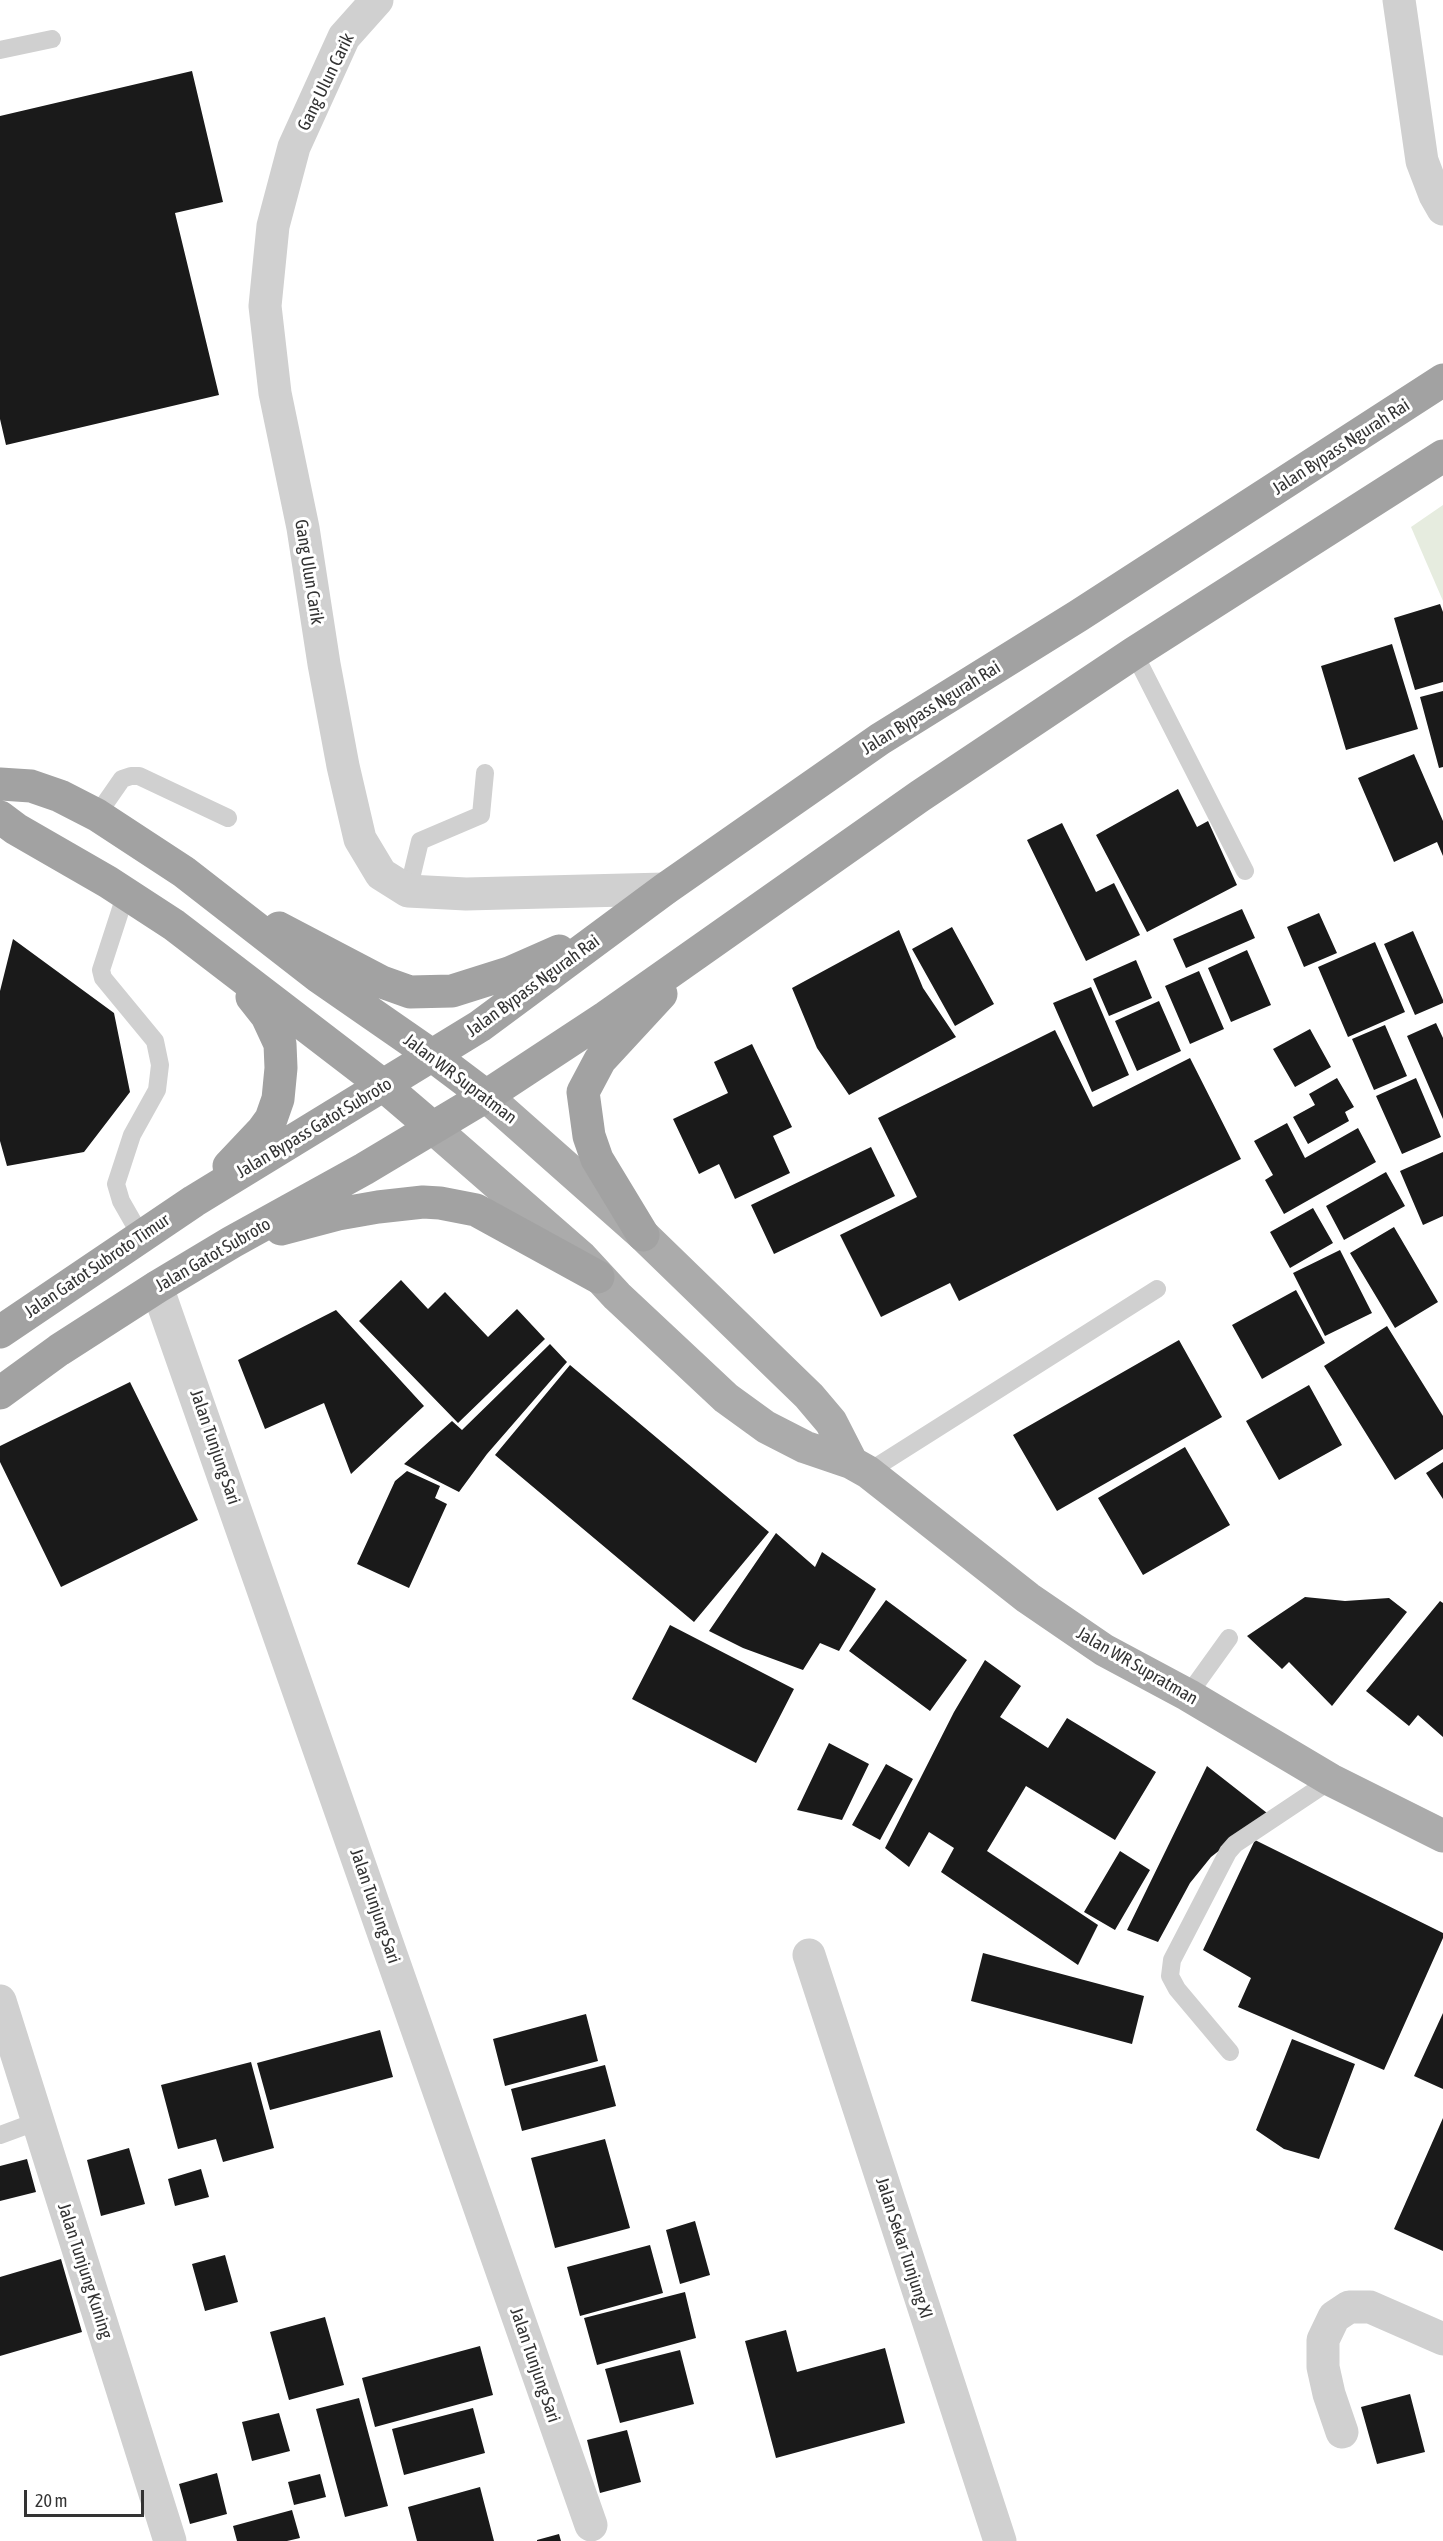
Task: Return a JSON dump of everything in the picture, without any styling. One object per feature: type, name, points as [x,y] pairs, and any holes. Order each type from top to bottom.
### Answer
[{"type":"highway","name":"Jalan Bypass Ngurah Rai","points":[[433,1056],[480,1026],[665,889],[880,739],[1097,604],[1443,380]]},
{"type":"highway","points":[[432,1127],[486,1096],[606,1017],[920,796],[1134,653],[1443,456]]},
{"type":"highway","name":"Jalan WR Supratman","points":[[0,784],[31,786],[60,796],[98,814],[184,872],[346,997],[433,1056],[486,1096]]},
{"type":"highway","name":"Jalan WR Supratman","points":[[0,817],[16,829],[126,893],[174,925],[384,1086],[432,1127]]},
{"type":"highway","points":[[222,900],[309,942],[382,982],[410,992],[452,991],[509,973],[620,922]]},
{"type":"highway","points":[[643,1235],[597,1159],[589,1136],[583,1092],[600,1060],[708,944]]},
{"type":"highway","points":[[194,1201],[263,1130],[271,1119],[278,1099],[282,1068],[280,1044],[267,1016],[230,969]]},
{"type":"highway","name":"Jalan Bypass Gatot Subroto","points":[[194,1201],[433,1056]]},
{"type":"highway","name":"Jalan Gatot Subroto","points":[[0,1393],[59,1350],[157,1287],[232,1242],[364,1169],[432,1127]]},
{"type":"highway","name":"Jalan Gatot Subroto Timur","points":[[0,1332],[194,1201]]},
{"type":"highway","points":[[232,1242],[338,1214],[399,1204],[440,1203],[476,1210],[598,1277]]},
{"type":"main road","name":"Jalan WR Supratman","points":[[486,1096],[643,1235],[809,1396],[831,1422],[860,1467]]},
{"type":"main road","name":"Jalan WR Supratman","points":[[432,1127],[581,1257],[598,1277],[726,1398],[766,1427],[805,1447],[860,1467],[1028,1598],[1104,1650],[1188,1695],[1331,1780],[1443,1836]]},
{"type":"street","name":"Gang Ulun Carik","points":[[377,0],[344,38],[294,147],[273,226],[265,306],[275,393],[303,528],[343,766],[360,838],[381,874],[408,891],[466,894],[665,889]]},
{"type":"street","points":[[1399,0],[1422,161],[1443,209]]},
{"type":"street","name":"Jalan Tunjung Sari","points":[[157,1287],[591,2525]]},
{"type":"street","name":"Jalan Sekar Tunjung XI","points":[[809,1955],[1000,2541]]},
{"type":"street","name":"Jalan Tunjung Kuning","points":[[0,2001],[171,2541]]},
{"type":"street","points":[[1342,2432],[1329,2394],[1323,2367],[1323,2340],[1334,2317],[1348,2307],[1370,2307],[1443,2339]]},
{"type":"lane","points":[[0,50],[52,39]]},
{"type":"lane","points":[[1134,653],[1245,871]]},
{"type":"lane","points":[[408,891],[420,841],[481,815],[485,773]]},
{"type":"lane","points":[[98,814],[122,779],[139,776],[228,818]]},
{"type":"lane","points":[[126,893],[101,969],[102,978],[155,1041],[160,1065],[157,1090],[132,1135],[116,1184],[121,1201],[141,1236]]},
{"type":"lane","points":[[860,1467],[1156,1289]]},
{"type":"lane","points":[[1188,1695],[1229,1638]]},
{"type":"lane","points":[[1230,2052],[1177,1989],[1170,1976],[1172,1960],[1228,1852],[1235,1844],[1331,1780]]},
{"type":"lane","points":[[0,2135],[38,2121]]},
{"type":"shaded area","points":[[1443,505],[1443,601],[1411,527]]},
{"type":"building","points":[[192,71],[223,202],[175,213],[219,395],[6,445],[0,419],[0,116]]},
{"type":"building","points":[[1440,604],[1443,612],[1443,682],[1415,690],[1394,618]]},
{"type":"building","points":[[1392,644],[1418,729],[1346,750],[1321,666]]},
{"type":"building","points":[[1443,691],[1443,767],[1439,768],[1420,697]]},
{"type":"building","points":[[1414,754],[1443,821],[1443,856],[1437,842],[1394,862],[1358,778]]},
{"type":"building","points":[[1178,789],[1197,827],[1208,821],[1237,885],[1147,932],[1096,835]]},
{"type":"building","points":[[1062,823],[1096,892],[1114,883],[1140,935],[1086,961],[1027,840]]},
{"type":"building","points":[[1242,909],[1255,938],[1186,968],[1173,939]]},
{"type":"building","points":[[1319,913],[1337,953],[1304,967],[1287,927]]},
{"type":"building","points":[[952,927],[994,1004],[955,1026],[912,949]]},
{"type":"building","points":[[899,930],[923,988],[956,1037],[849,1095],[817,1048],[792,988]]},
{"type":"building","points":[[1413,931],[1443,1000],[1443,1003],[1415,1015],[1384,944]]},
{"type":"building","points":[[13,939],[114,1013],[130,1092],[84,1152],[7,1166],[0,1141],[0,991]]},
{"type":"building","points":[[1375,942],[1405,1012],[1348,1037],[1318,967]]},
{"type":"building","points":[[1247,950],[1271,1005],[1231,1022],[1208,968]]},
{"type":"building","points":[[1136,960],[1152,998],[1109,1016],[1093,979]]},
{"type":"building","points":[[1199,971],[1224,1029],[1190,1044],[1165,986]]},
{"type":"building","points":[[1091,987],[1129,1075],[1092,1092],[1053,1003]]},
{"type":"building","points":[[1159,1001],[1181,1051],[1137,1071],[1115,1021]]},
{"type":"building","points":[[1436,1023],[1443,1038],[1443,1119],[1407,1036]]},
{"type":"building","points":[[1385,1025],[1407,1076],[1374,1090],[1352,1039]]},
{"type":"building","points":[[1310,1029],[1331,1067],[1295,1087],[1273,1049]]},
{"type":"building","points":[[1055,1030],[1093,1107],[1190,1058],[1241,1159],[959,1301],[950,1283],[881,1317],[840,1235],[917,1197],[878,1118]]},
{"type":"building","points":[[752,1044],[792,1127],[773,1136],[790,1173],[735,1199],[719,1164],[699,1174],[673,1119],[728,1093],[714,1062]]},
{"type":"building","points":[[1337,1078],[1354,1107],[1345,1112],[1349,1121],[1308,1144],[1293,1117],[1315,1105],[1309,1094]]},
{"type":"building","points":[[1416,1078],[1441,1137],[1402,1154],[1376,1096]]},
{"type":"building","points":[[1287,1123],[1305,1158],[1358,1128],[1376,1162],[1284,1214],[1265,1180],[1273,1175],[1254,1141]]},
{"type":"building","points":[[871,1147],[895,1196],[774,1254],[751,1205]]},
{"type":"building","points":[[1443,1152],[1443,1216],[1423,1225],[1400,1171]]},
{"type":"building","points":[[1386,1172],[1405,1206],[1344,1240],[1326,1206]]},
{"type":"building","points":[[1313,1208],[1333,1243],[1290,1268],[1270,1232]]},
{"type":"building","points":[[1394,1227],[1438,1302],[1395,1328],[1350,1253]]},
{"type":"building","points":[[1340,1250],[1372,1313],[1325,1336],[1293,1273]]},
{"type":"building","points":[[401,1280],[428,1309],[445,1292],[488,1337],[517,1309],[545,1339],[458,1423],[359,1321]]},
{"type":"building","points":[[1296,1290],[1325,1343],[1262,1379],[1232,1325]]},
{"type":"building","points":[[336,1310],[424,1406],[351,1474],[324,1403],[265,1429],[238,1360]]},
{"type":"building","points":[[1387,1326],[1443,1416],[1443,1449],[1395,1480],[1324,1366]]},
{"type":"building","points":[[1179,1340],[1222,1417],[1057,1511],[1013,1435]]},
{"type":"building","points":[[550,1344],[567,1362],[487,1454],[459,1492],[404,1464],[452,1421],[462,1430]]},
{"type":"building","points":[[570,1365],[769,1532],[694,1622],[495,1455]]},
{"type":"building","points":[[130,1382],[198,1520],[61,1587],[0,1462],[0,1446]]},
{"type":"building","points":[[1309,1385],[1342,1445],[1279,1480],[1246,1421]]},
{"type":"building","points":[[1185,1447],[1230,1525],[1143,1575],[1098,1498]]},
{"type":"building","points":[[1443,1462],[1443,1499],[1426,1473]]},
{"type":"building","points":[[407,1471],[440,1486],[435,1498],[447,1504],[409,1588],[357,1564],[395,1481]]},
{"type":"building","points":[[776,1533],[815,1567],[822,1552],[876,1589],[839,1651],[820,1643],[803,1670],[743,1648],[709,1631]]},
{"type":"building","points":[[1305,1597],[1345,1601],[1389,1598],[1407,1612],[1332,1706],[1289,1662],[1282,1669],[1247,1636]]},
{"type":"building","points":[[886,1600],[967,1660],[930,1711],[849,1651]]},
{"type":"building","points":[[1440,1601],[1443,1603],[1443,1737],[1418,1715],[1409,1726],[1366,1691]]},
{"type":"building","points":[[670,1625],[794,1689],[756,1763],[632,1699]]},
{"type":"building","points":[[985,1660],[1021,1686],[1000,1717],[1048,1748],[1067,1718],[1156,1772],[1115,1840],[1026,1786],[987,1851],[1098,1925],[1078,1965],[941,1872],[954,1848],[929,1832],[909,1867],[885,1848],[954,1712]]},
{"type":"building","points":[[829,1743],[869,1764],[842,1820],[797,1810]]},
{"type":"building","points":[[886,1764],[913,1779],[880,1840],[852,1825]]},
{"type":"building","points":[[1207,1766],[1267,1813],[1211,1857],[1190,1883],[1158,1942],[1127,1930]]},
{"type":"building","points":[[1255,1840],[1443,1933],[1443,1938],[1384,2070],[1238,2007],[1251,1978],[1203,1950]]},
{"type":"building","points":[[1120,1851],[1150,1870],[1115,1930],[1084,1912]]},
{"type":"building","points":[[983,1953],[1144,1996],[1132,2044],[971,2001]]},
{"type":"building","points":[[1443,2013],[1443,2089],[1414,2076]]},
{"type":"building","points":[[586,2014],[598,2061],[505,2086],[493,2039]]},
{"type":"building","points":[[380,2030],[393,2077],[270,2110],[257,2063]]},
{"type":"building","points":[[1292,2039],[1355,2064],[1319,2159],[1284,2149],[1256,2130]]},
{"type":"building","points":[[251,2062],[274,2148],[223,2162],[216,2139],[178,2149],[161,2085]]},
{"type":"building","points":[[605,2065],[616,2106],[522,2131],[511,2089]]},
{"type":"building","points":[[1443,2118],[1443,2251],[1394,2229]]},
{"type":"building","points":[[605,2139],[630,2228],[555,2248],[531,2158]]},
{"type":"building","points":[[129,2148],[145,2204],[101,2216],[87,2160]]},
{"type":"building","points":[[27,2159],[36,2192],[0,2201],[0,2166]]},
{"type":"building","points":[[201,2169],[209,2197],[175,2206],[168,2179]]},
{"type":"building","points":[[695,2221],[710,2275],[680,2284],[666,2230]]},
{"type":"building","points":[[650,2245],[663,2293],[580,2316],[567,2267]]},
{"type":"building","points":[[225,2255],[238,2302],[205,2311],[192,2264]]},
{"type":"building","points":[[61,2259],[82,2332],[0,2356],[0,2277]]},
{"type":"building","points":[[685,2292],[696,2338],[597,2365],[584,2318]]},
{"type":"building","points":[[325,2317],[344,2385],[289,2400],[270,2332]]},
{"type":"building","points":[[786,2330],[797,2372],[885,2348],[905,2423],[776,2458],[745,2341]]},
{"type":"building","points":[[480,2346],[493,2395],[375,2427],[362,2378]]},
{"type":"building","points":[[680,2350],[694,2404],[620,2423],[605,2369]]},
{"type":"building","points":[[1410,2394],[1425,2452],[1377,2464],[1361,2407]]},
{"type":"building","points":[[359,2398],[388,2506],[345,2517],[316,2409]]},
{"type":"building","points":[[473,2408],[485,2453],[404,2475],[392,2429]]},
{"type":"building","points":[[279,2413],[290,2451],[252,2461],[242,2422]]},
{"type":"building","points":[[627,2430],[641,2482],[600,2493],[587,2440]]},
{"type":"building","points":[[217,2473],[227,2514],[190,2524],[179,2484]]},
{"type":"building","points":[[320,2474],[326,2497],[294,2505],[288,2482]]},
{"type":"building","points":[[480,2487],[494,2541],[417,2541],[408,2507]]},
{"type":"building","points":[[292,2510],[300,2538],[287,2541],[237,2541],[233,2526]]},
{"type":"building","points":[[559,2534],[561,2541],[537,2541],[537,2540]]}]
